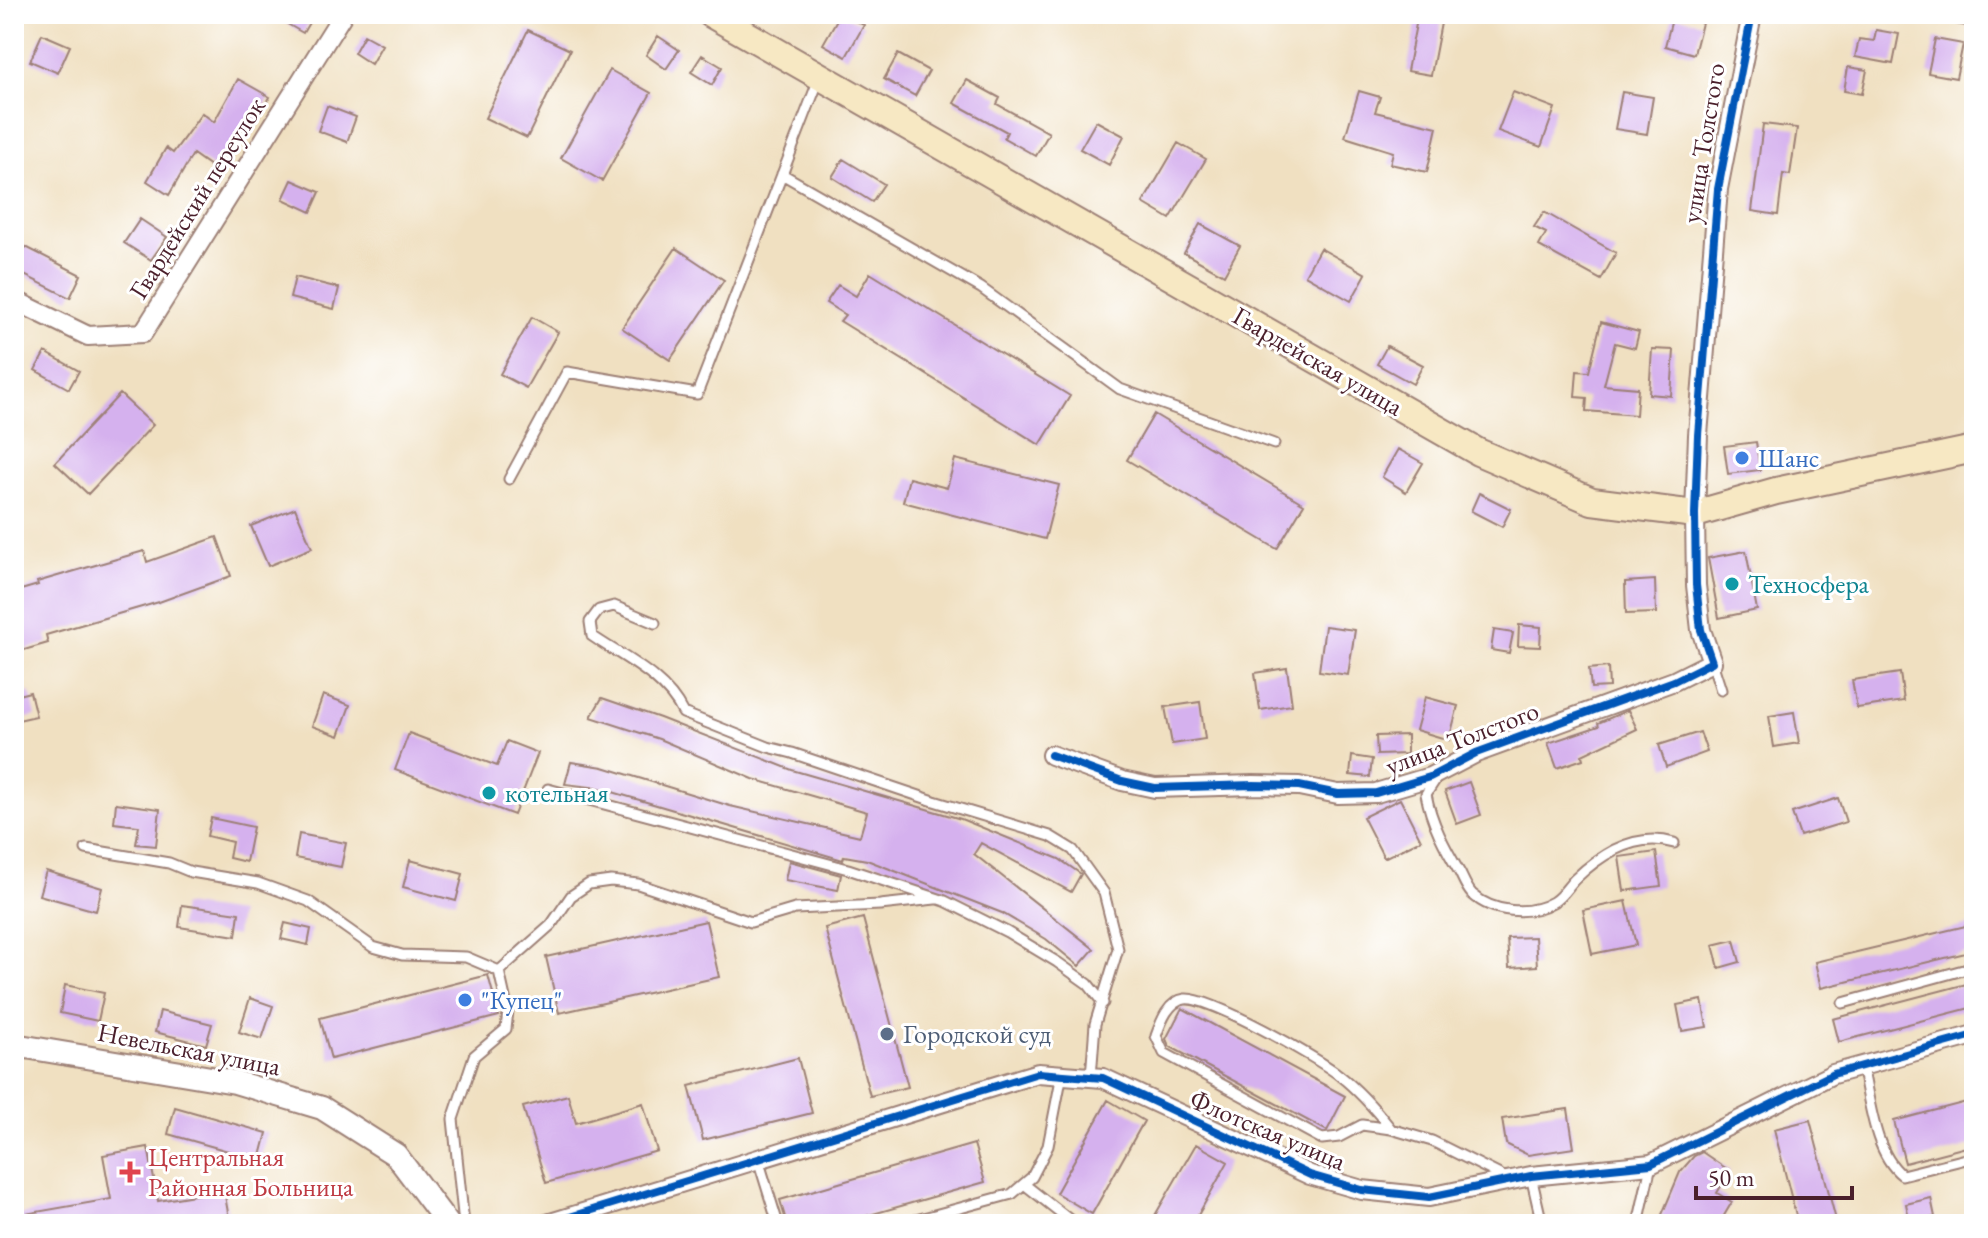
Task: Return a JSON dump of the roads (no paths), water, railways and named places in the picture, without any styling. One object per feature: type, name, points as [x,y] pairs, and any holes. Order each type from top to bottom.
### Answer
[{"type":"main road","name":"Гвардейская улица","points":[[711,14],[1478,452],[1592,501],[1695,514],[1776,491],[1974,449]]},
{"type":"street","name":"Гвардейский переулок","points":[[14,300],[88,336],[143,333],[343,14]]},
{"type":"street","name":"улица Толстого","points":[[1051,755],[1122,781],[1155,788],[1299,786],[1338,794],[1376,793],[1430,777],[1476,753],[1674,681],[1712,662],[1701,630],[1696,585],[1698,435],[1718,189],[1752,14]]},
{"type":"street","points":[[1955,14],[1974,17]]},
{"type":"street","name":"Флотская улица","points":[[547,1224],[1038,1073],[1103,1078],[1310,1175],[1362,1190],[1429,1197],[1531,1176],[1651,1164],[1833,1074],[1974,1035]]},
{"type":"street","name":"Невельская улица","points":[[14,1045],[235,1082],[322,1108],[396,1155],[448,1224]]},
{"type":"lane","points":[[509,479],[567,372],[697,394],[820,76]]},
{"type":"lane","points":[[782,174],[981,288],[1120,389],[1274,444]]},
{"type":"lane","points":[[655,623],[614,606],[599,610],[590,622],[592,636],[662,684],[677,700],[683,713],[768,747],[1050,836],[1073,850],[1104,893],[1118,949],[1095,1024],[1091,1077]]},
{"type":"lane","points":[[1712,662],[1721,690]]},
{"type":"lane","points":[[1450,766],[1432,781],[1426,794],[1429,810],[1446,849],[1472,894],[1503,911],[1535,909],[1555,901],[1575,879],[1611,850],[1657,838],[1674,843]]},
{"type":"lane","points":[[548,789],[848,869],[938,899],[1007,932],[1057,962],[1088,984],[1103,1003]]},
{"type":"lane","points":[[86,849],[258,883],[308,901],[373,947],[402,955],[466,957],[499,971]]},
{"type":"lane","points":[[499,971],[551,925],[571,896],[589,884],[611,881],[638,884],[751,922],[795,909],[938,899]]},
{"type":"lane","points":[[1843,1003],[1974,967]]},
{"type":"lane","points":[[464,1224],[453,1119],[474,1056],[506,1029],[508,1011],[499,971]]},
{"type":"lane","points":[[1391,1129],[1340,1076],[1300,1049],[1202,1001],[1184,999],[1172,1005],[1163,1018],[1156,1036],[1164,1053],[1322,1139],[1339,1137],[1362,1125],[1391,1129],[1432,1141],[1510,1181]]},
{"type":"lane","points":[[1862,1066],[1882,1153],[1892,1167],[1902,1175],[1974,1157]]},
{"type":"lane","points":[[901,1224],[1012,1194],[1032,1177],[1048,1146],[1062,1074]]},
{"type":"lane","points":[[758,1159],[778,1224]]},
{"type":"lane","points":[[1638,1224],[1651,1164]]},
{"type":"lane","points":[[1531,1176],[1542,1224]]},
{"type":"lane","points":[[1024,1184],[1075,1224]]},
{"type":"place","name":"Шанс","points":[[1742,458]]},
{"type":"place","name":"Техносфера","points":[[1732,584]]},
{"type":"place","name":"котельная","points":[[489,793]]},
{"type":"place","name":"\"Купец\"","points":[[465,1000]]},
{"type":"place","name":"Городской суд","points":[[887,1034]]},
{"type":"place","name":"Центральная Районная Больница","points":[[130,1172]]}]
